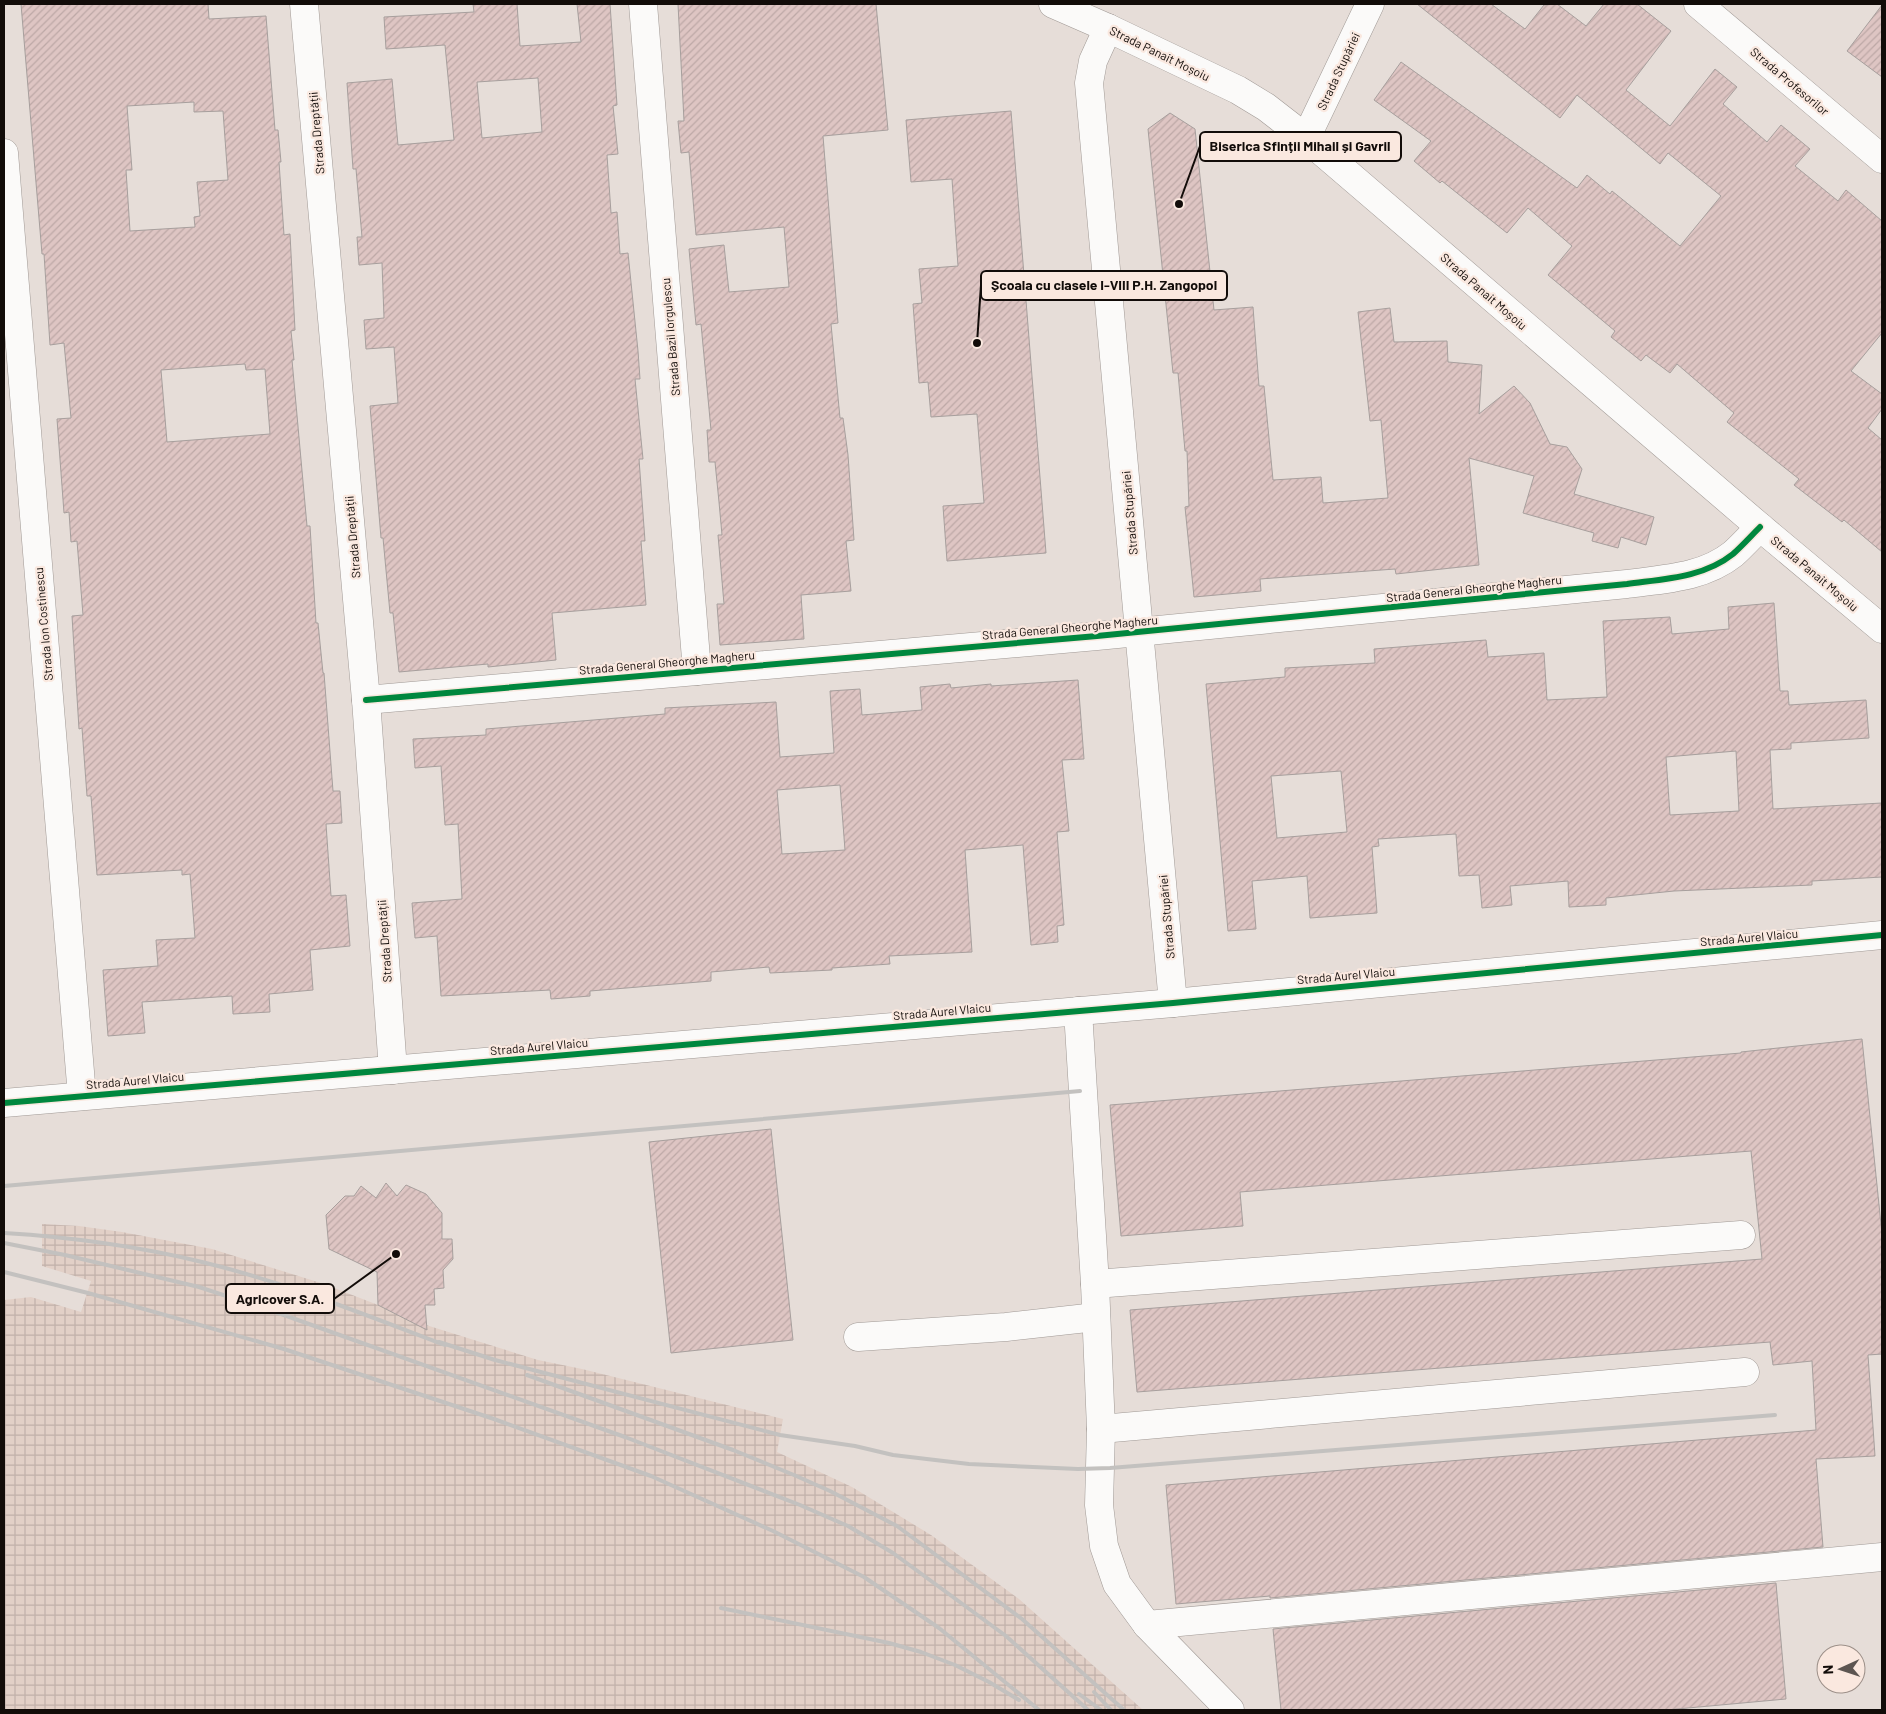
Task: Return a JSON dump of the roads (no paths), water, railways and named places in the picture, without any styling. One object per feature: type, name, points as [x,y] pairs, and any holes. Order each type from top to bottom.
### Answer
[{"type":"street","name":"Strada Dreptății","points":[[304,4],[366,700],[393,1070]]},
{"type":"street","name":"Strada Bazil Iorgulescu","points":[[643,4],[698,671]]},
{"type":"street","name":"Strada Panait Moșoiu","points":[[1053,4],[1238,90],[1266,107],[1306,138],[1882,630]]},
{"type":"street","name":"Strada Stupăriei","points":[[1306,138],[1370,4]]},
{"type":"street","name":"Strada Profesorilor","points":[[1698,4],[1882,159]]},
{"type":"street","name":"Strada Stupăriei","points":[[1108,28],[1092,61],[1089,83],[1173,1003]]},
{"type":"street","name":"Strada Ion Costinescu","points":[[4,153],[82,1096]]},
{"type":"street","name":"Strada General Gheorghe Magheru","points":[[366,700],[1139,632],[1627,584],[1675,578],[1702,571],[1719,564],[1733,554],[1760,527]]},
{"type":"street","name":"Strada Aurel Vlaicu","points":[[4,1103],[1173,1003],[1882,935]]},
{"type":"street","points":[[1078,1011],[1095,1284],[1101,1429],[1099,1505],[1104,1546],[1117,1584],[1147,1625],[1230,1710]]},
{"type":"street","points":[[1095,1284],[1741,1235]]},
{"type":"street","points":[[858,1337],[1006,1327],[1096,1317]]},
{"type":"street","points":[[1101,1429],[1745,1372]]},
{"type":"street","points":[[1147,1625],[1882,1557]]},
{"type":"railway","points":[[4,1186],[1080,1091]]},
{"type":"railway","points":[[4,1233],[103,1243],[153,1251],[202,1262],[294,1289],[445,1345]]},
{"type":"railway","points":[[4,1243],[65,1255],[199,1287],[281,1314],[625,1437],[800,1505],[848,1526],[893,1553],[1006,1636],[1088,1710]]},
{"type":"railway","points":[[4,1272],[88,1293],[284,1349],[494,1419],[651,1476],[773,1531],[864,1577],[939,1628],[1039,1710]]},
{"type":"railway","points":[[439,1342],[495,1360],[780,1435],[855,1446],[893,1455],[969,1464],[1078,1469],[1110,1468],[1775,1415]]},
{"type":"railway","points":[[527,1375],[733,1450],[830,1491],[897,1526],[1022,1619],[1124,1710]]},
{"type":"railway","points":[[721,1608],[889,1643],[921,1652],[955,1665],[1019,1700]]},
{"type":"railway","points":[[1094,1692],[1111,1710]]},
{"type":"railway","points":[[1079,1694],[1101,1710]]},
{"type":"place","name":"Biserica Sfinții Mihail și Gavril","points":[[1179,204]]},
{"type":"place","name":"Școala cu clasele I-VIII P.H. Zangopol","points":[[977,343]]},
{"type":"place","name":"Agricover S.A.","points":[[396,1254]]}]
